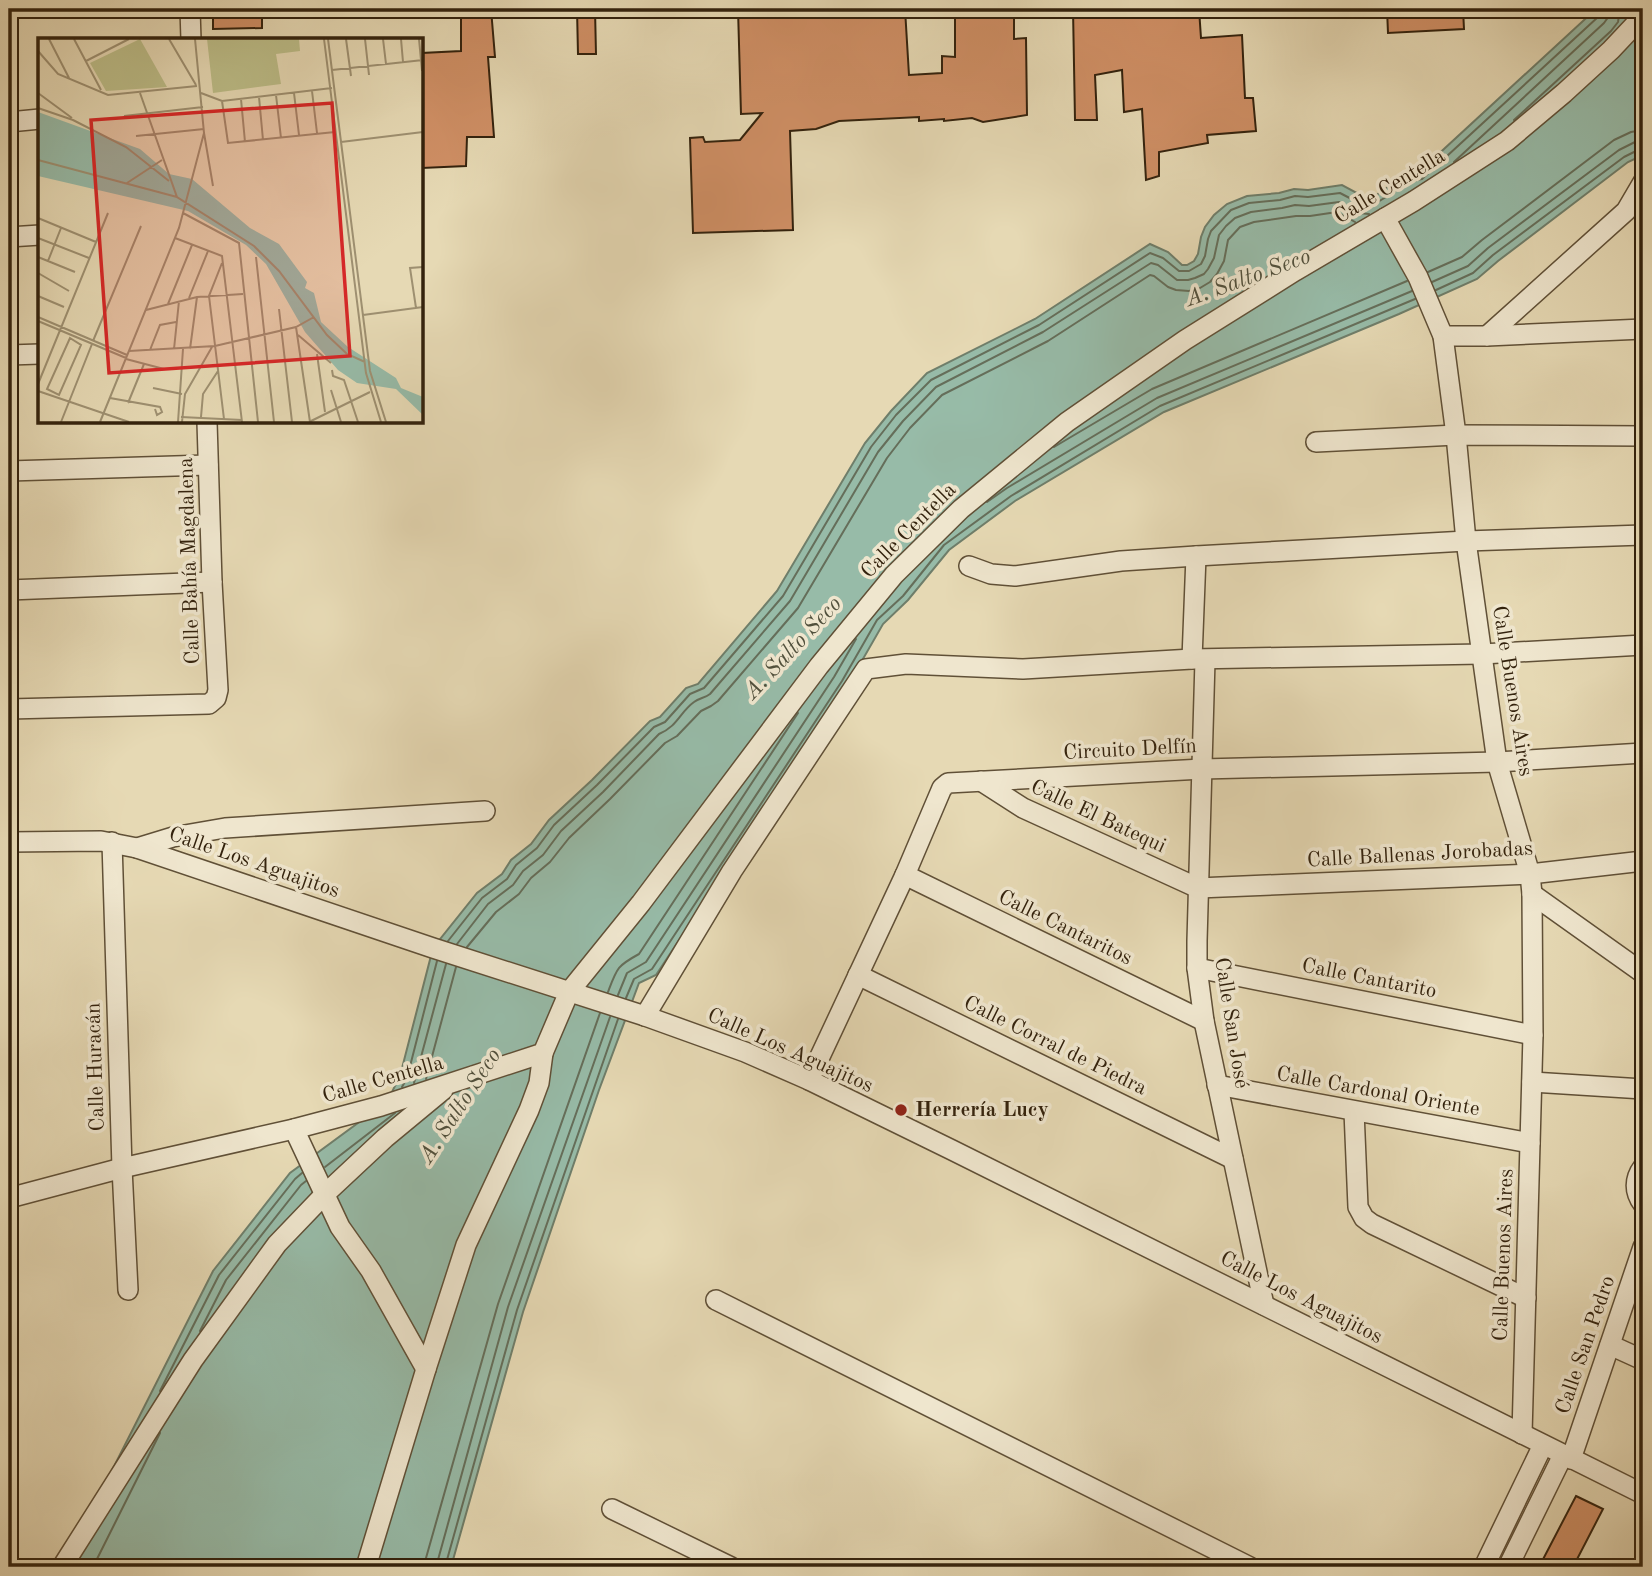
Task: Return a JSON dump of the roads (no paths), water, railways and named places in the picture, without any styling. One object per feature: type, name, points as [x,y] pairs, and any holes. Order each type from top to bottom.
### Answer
[{"type":"street","points":[[190,9],[191,38]]},
{"type":"street","name":"Calle Centella","points":[[9,1198],[381,1106],[543,1053],[569,992],[641,903],[827,656],[894,575],[961,509],[1067,422],[1185,340],[1507,141],[1602,59],[1643,16]]},
{"type":"street","points":[[9,122],[38,119]]},
{"type":"street","points":[[1486,336],[1634,211],[1643,182]]},
{"type":"street","name":"Calle Buenos Aires","points":[[1385,218],[1418,277],[1443,336],[1466,541],[1497,762],[1530,874],[1533,1035],[1522,1434]]},
{"type":"street","points":[[9,237],[38,235]]},
{"type":"street","points":[[1443,336],[1643,329]]},
{"type":"street","points":[[9,355],[38,354]]},
{"type":"street","name":"Calle Bahía Magdalena","points":[[9,709],[209,704],[216,698],[218,690],[207,424]]},
{"type":"street","points":[[1316,442],[1456,435],[1643,436]]},
{"type":"street","points":[[9,471],[208,466]]},
{"type":"street","points":[[969,566],[991,574],[1015,576],[1121,561],[1196,556],[1466,541],[1643,535]]},
{"type":"street","name":"Calle San José","points":[[1196,556],[1202,769],[1197,968],[1204,1021],[1264,1305]]},
{"type":"street","points":[[9,590],[212,582]]},
{"type":"street","points":[[645,1016],[732,871],[866,669],[906,664],[1023,669],[1199,659],[1482,654],[1643,645]]},
{"type":"street","name":"Circuito Delfín","points":[[808,1080],[905,875],[942,788],[948,783],[1202,769],[1497,762],[1643,753]]},
{"type":"street","name":"Calle El Batequi","points":[[981,781],[1023,808],[1198,888]]},
{"type":"street","points":[[137,848],[173,836],[225,828],[485,811]]},
{"type":"street","name":"Calle Los Aguajitos","points":[[9,842],[87,840],[137,848],[645,1016],[745,1052],[963,1155],[1643,1494]]},
{"type":"street","name":"Calle Huracán","points":[[112,842],[128,1290]]},
{"type":"street","name":"Calle Ballenas Jorobadas","points":[[1198,888],[1530,874],[1643,860]]},
{"type":"street","name":"Calle Cantaritos","points":[[905,875],[1204,1021]]},
{"type":"street","points":[[1532,894],[1643,973]]},
{"type":"street","name":"Calle Cantarito","points":[[1197,968],[1533,1035]]},
{"type":"street","name":"Calle Corral de Piedra","points":[[858,975],[1233,1159]]},
{"type":"street","points":[[366,1567],[466,1245],[532,1101],[543,1053]]},
{"type":"street","points":[[1532,1082],[1643,1089]]},
{"type":"street","points":[[62,1567],[186,1371],[277,1244],[385,1138],[450,1084]]},
{"type":"street","name":"Calle Cardonal Oriente","points":[[1217,1085],[1530,1143]]},
{"type":"street","points":[[1354,1111],[1358,1207],[1364,1218],[1526,1298]]},
{"type":"street","points":[[294,1129],[340,1227],[371,1272],[426,1369]]},
{"type":"street","points":[[1643,1167],[1635,1185],[1643,1204]]},
{"type":"street","name":"Calle San Pedro","points":[[1508,1567],[1567,1457],[1610,1345],[1643,1247]]},
{"type":"street","points":[[716,1300],[1250,1567]]},
{"type":"street","points":[[1610,1345],[1643,1360]]},
{"type":"street","points":[[1484,1567],[1543,1445]]},
{"type":"street","points":[[612,1509],[731,1567]]},
{"type":"water","name":"A. Salto Seco","points":[[1596,9],[1643,9],[1643,155],[1628,162],[1477,279],[1164,412],[1015,501],[949,550],[908,600],[883,624],[848,685],[656,975],[639,983],[599,1090],[523,1312],[451,1567],[63,1567],[213,1271],[290,1173],[381,1106],[391,1094],[400,1076],[433,948],[477,893],[502,874],[511,860],[531,844],[549,820],[650,721],[660,717],[686,688],[698,684],[777,591],[865,443],[927,373],[1035,319],[1150,244],[1168,252],[1182,265],[1187,265],[1194,261],[1198,254],[1205,227],[1214,215],[1227,204],[1247,196],[1342,185],[1366,198],[1372,198],[1405,175],[1419,172]]},
{"type":"place","name":"Herrería Lucy","points":[[901,1110]]}]
